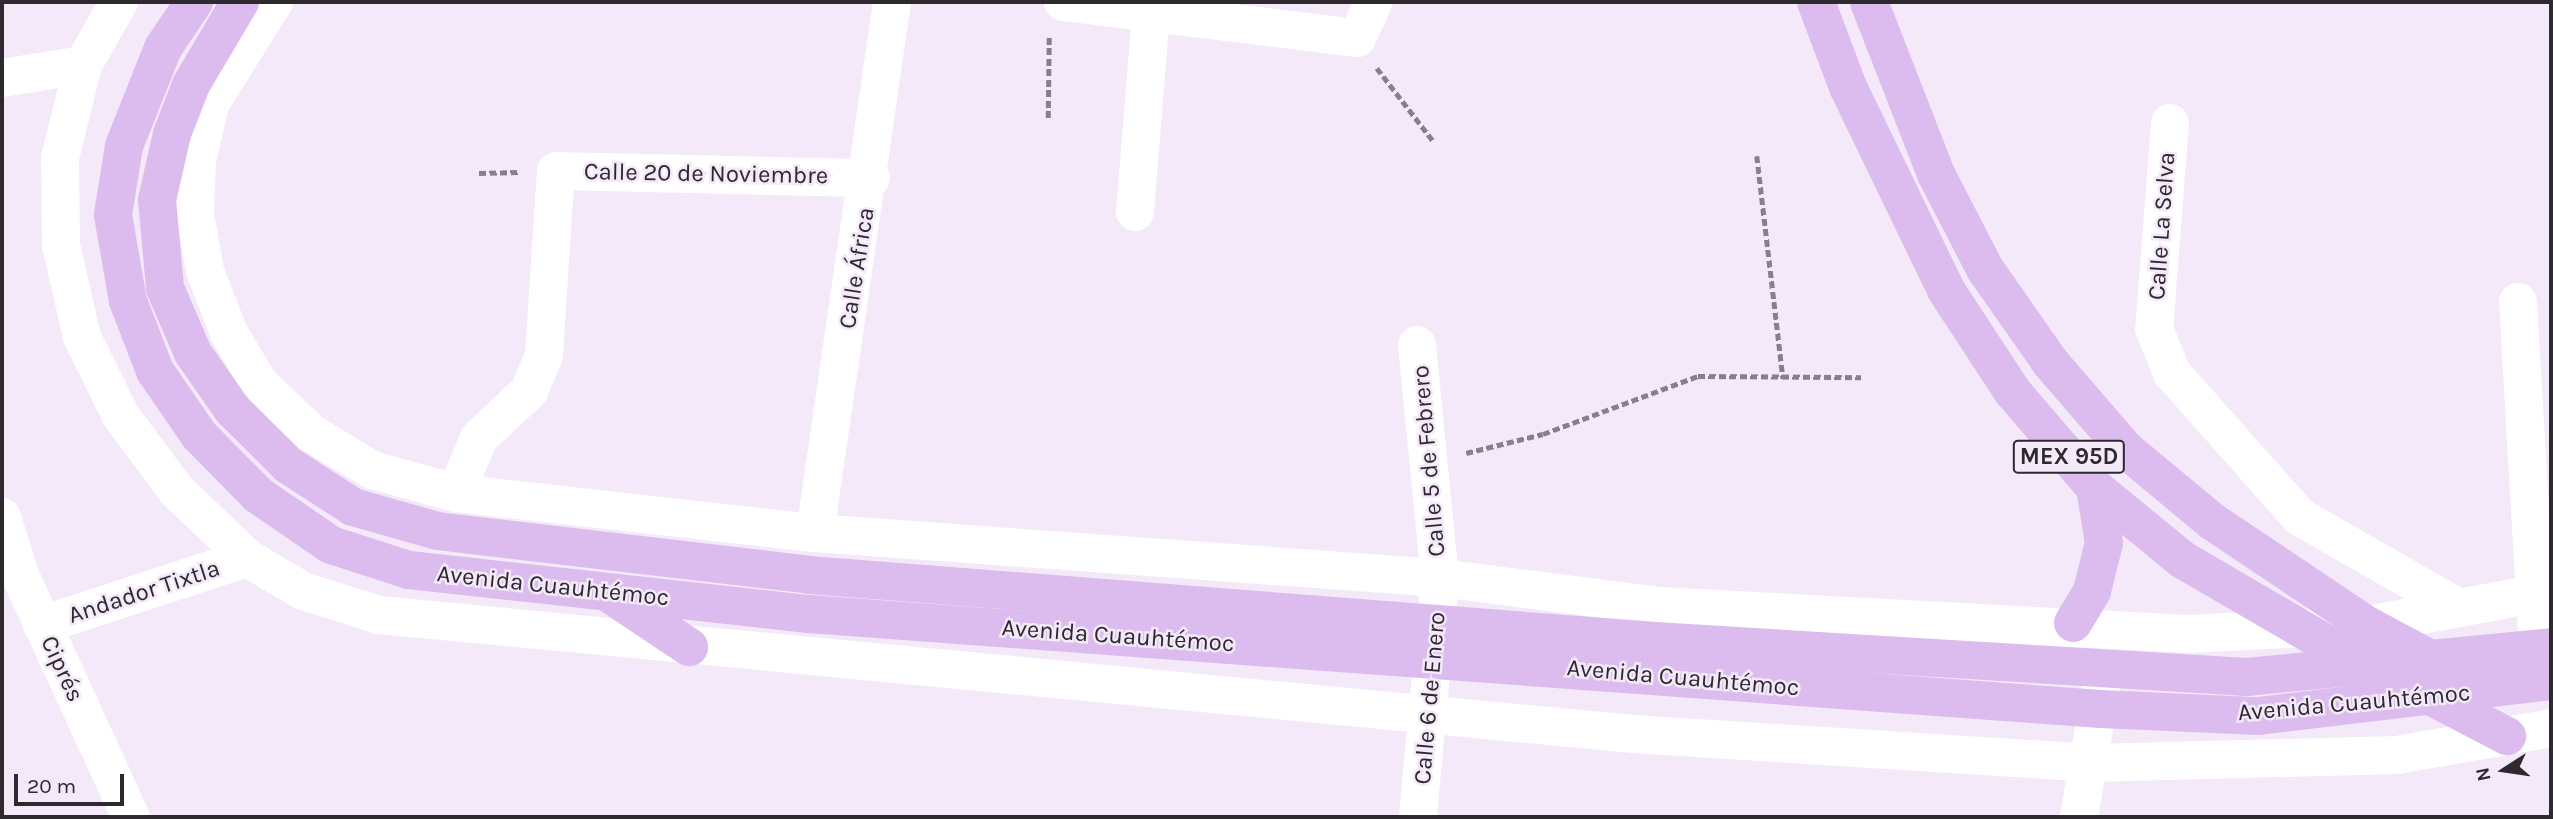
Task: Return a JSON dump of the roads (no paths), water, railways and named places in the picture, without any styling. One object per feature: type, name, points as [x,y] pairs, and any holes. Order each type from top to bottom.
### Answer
[{"type":"main road","name":"Avenida Cuauhtémoc","points":[[194,2],[136,104],[113,215],[128,301],[155,371],[199,435],[258,495],[331,545],[409,570],[809,614],[2103,668],[2248,677],[2370,670],[2437,681]]},
{"type":"main road","name":"Avenida Cuauhtémoc","points":[[240,2],[191,85],[172,134],[157,200],[165,288],[193,354],[232,409],[288,465],[354,507],[437,531],[810,575],[2101,709],[2258,716],[2437,681],[2545,665]]},
{"type":"main road","name":"MEX 95D","points":[[1816,2],[1849,87],[1945,290],[2012,391],[2095,488],[2183,560],[2294,628],[2370,670]]},
{"type":"main road","name":"MEX 95D","points":[[1869,2],[1936,174],[1985,269],[2050,362],[2125,449],[2213,522],[2367,625],[2507,736]]},
{"type":"main road","points":[[2073,623],[2092,591],[2104,543],[2095,488]]},
{"type":"main road","points":[[607,592],[689,647]]},
{"type":"street","points":[[119,2],[83,65],[60,158],[61,245],[82,337],[129,427],[177,491],[247,558],[303,591],[379,615],[689,647],[1430,712],[1633,734],[2092,763],[2397,755],[2549,729],[2544,592],[2518,302]]},
{"type":"street","points":[[274,2],[210,104],[195,201],[205,271],[229,333],[259,383],[310,433],[372,471],[456,493],[815,533],[1440,578],[1660,606],[2073,623],[2188,634],[2367,625],[2544,592]]},
{"type":"street","name":"Calle África","points":[[815,533],[871,178],[891,2]]},
{"type":"street","points":[[1056,15],[1151,12],[1357,38],[1374,2]]},
{"type":"street","points":[[1135,212],[1151,12]]},
{"type":"street","points":[[2,78],[83,65]]},
{"type":"street","name":"Calle La Selva","points":[[2170,123],[2154,329],[2172,373],[2199,410],[2300,517],[2459,608]]},
{"type":"street","name":"Calle 20 de Noviembre","points":[[456,493],[479,438],[529,391],[544,355],[556,171],[871,178]]},
{"type":"street","name":"Calle 5 de Febrero","points":[[1417,345],[1440,578]]},
{"type":"street","name":"Ciprés","points":[[2,517],[42,625],[131,817]]},
{"type":"street","name":"Andador Tixtla","points":[[42,625],[247,558]]},
{"type":"street","name":"Calle 6 de Enero","points":[[1419,817],[1438,641],[1440,578]]},
{"type":"street","points":[[2079,817],[2101,709],[2103,668]]}]
